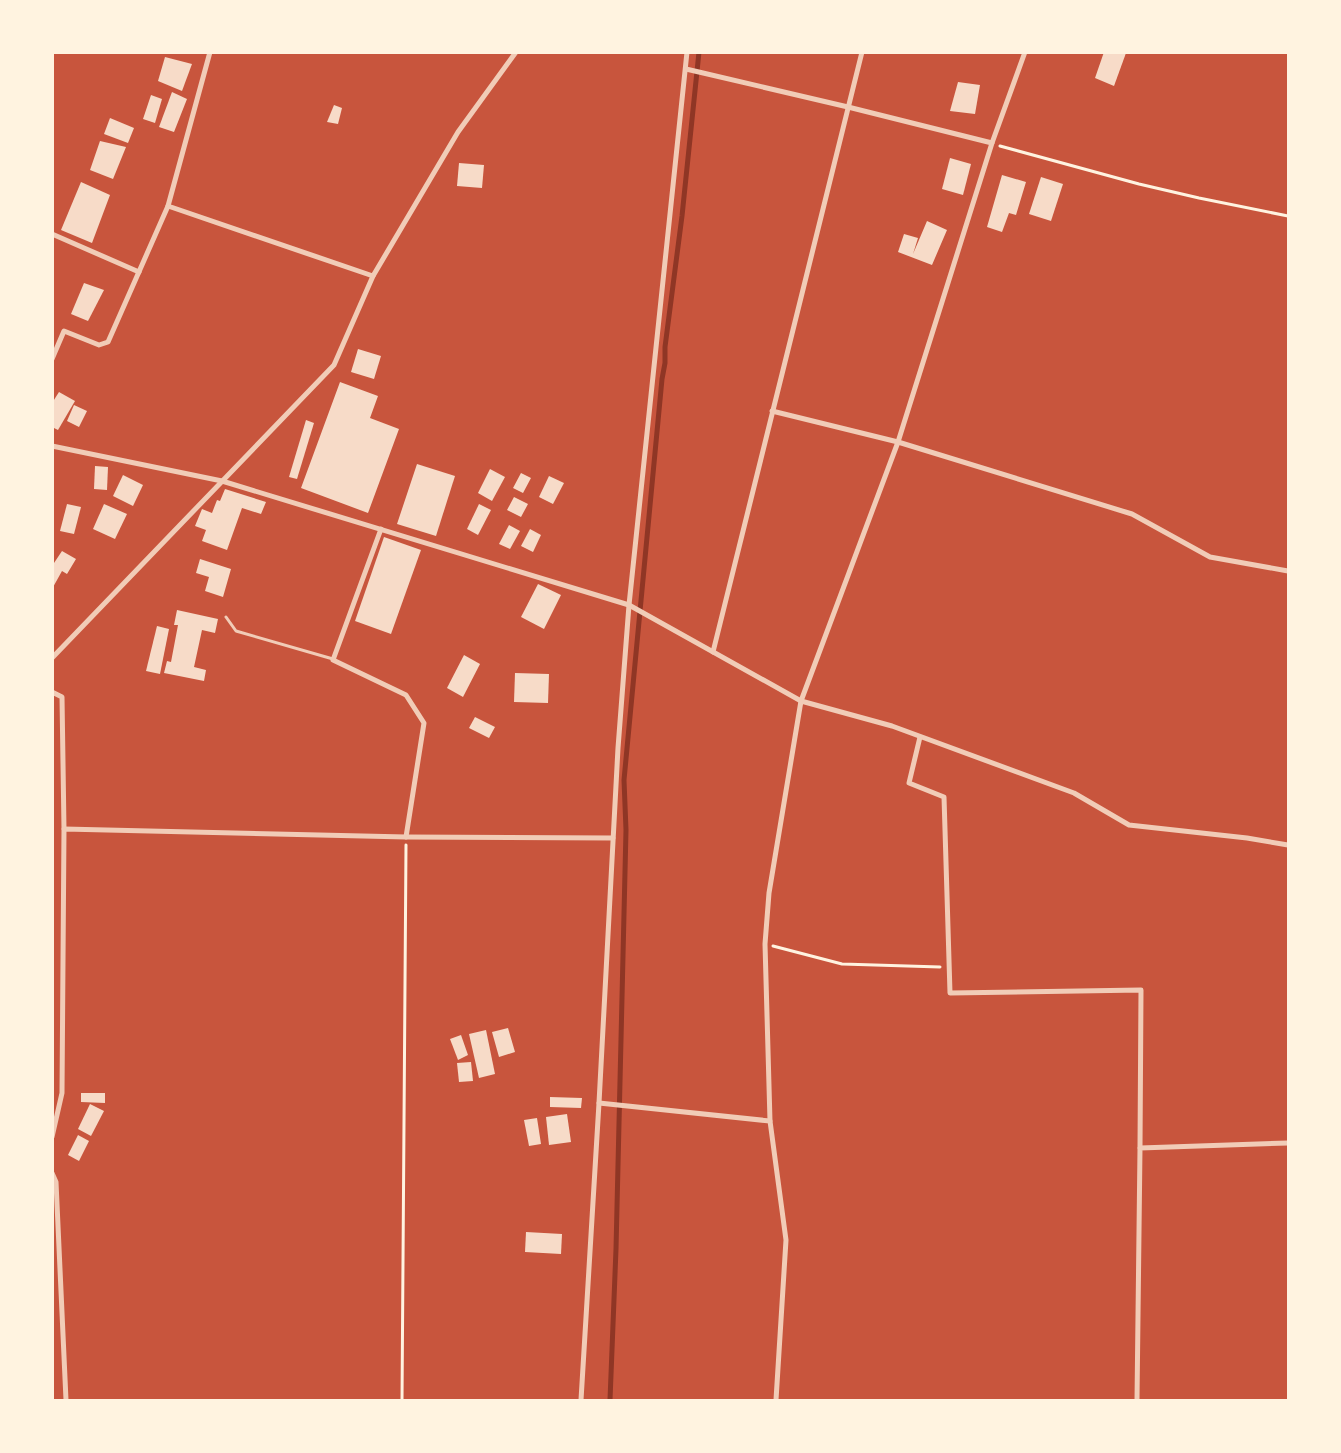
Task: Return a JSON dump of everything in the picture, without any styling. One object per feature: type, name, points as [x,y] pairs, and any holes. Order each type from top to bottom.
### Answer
[{"type":"street","points":[[52,359],[64,331],[99,345],[108,342],[168,206],[210,52]]},
{"type":"street","points":[[52,658],[334,365],[373,276],[458,132],[516,52]]},
{"type":"street","points":[[581,1400],[629,605],[687,52]]},
{"type":"street","points":[[713,652],[862,52]]},
{"type":"street","points":[[776,1400],[786,1240],[770,1121],[765,944],[768,893],[801,701],[898,442],[992,143],[1026,52]]},
{"type":"street","points":[[686,70],[848,107],[992,143]]},
{"type":"street","points":[[168,206],[373,276]]},
{"type":"street","points":[[52,234],[139,272]]},
{"type":"street","points":[[772,412],[898,442],[1132,514],[1210,556],[1288,571]]},
{"type":"street","points":[[52,446],[222,481],[629,605],[801,701],[892,726],[1074,793],[1128,825],[1247,838],[1288,845]]},
{"type":"street","points":[[381,529],[333,660],[406,696],[424,723],[406,836]]},
{"type":"street","points":[[52,692],[62,697],[64,829],[62,1093],[52,1137]]},
{"type":"street","points":[[920,737],[909,783],[944,797],[950,993],[1141,990],[1136,1400]]},
{"type":"street","points":[[64,829],[614,838]]},
{"type":"street","points":[[600,1103],[770,1121]]},
{"type":"street","points":[[1140,1148],[1288,1143]]},
{"type":"street","points":[[52,1173],[56,1182],[66,1400]]},
{"type":"lane","points":[[226,617],[236,631],[333,660]]},
{"type":"path","points":[[992,143],[1148,186],[1288,216]]},
{"type":"path","points":[[402,1400],[406,836]]},
{"type":"path","points":[[765,944],[842,964],[949,967]]},
{"type":"building","points":[[1104,52],[1126,53],[1114,86],[1095,78]]},
{"type":"building","points":[[165,57],[192,64],[182,91],[158,81]]},
{"type":"building","points":[[958,82],[980,85],[975,114],[950,111]]},
{"type":"building","points":[[172,92],[187,99],[174,132],[159,127]]},
{"type":"building","points":[[151,95],[162,99],[155,123],[143,119]]},
{"type":"building","points":[[334,105],[342,108],[338,124],[327,122]]},
{"type":"building","points":[[110,118],[134,128],[128,143],[104,134]]},
{"type":"building","points":[[100,141],[126,147],[113,179],[90,170]]},
{"type":"building","points":[[950,158],[971,164],[963,195],[942,189]]},
{"type":"building","points":[[459,163],[484,165],[482,188],[457,186]]},
{"type":"building","points":[[1002,175],[1026,182],[1016,215],[1009,213],[1002,232],[987,227]]},
{"type":"building","points":[[1041,177],[1063,184],[1051,221],[1029,214]]},
{"type":"building","points":[[81,182],[110,195],[92,243],[61,230]]},
{"type":"building","points":[[927,221],[947,230],[932,265],[898,252],[904,234],[918,238],[913,254]]},
{"type":"building","points":[[84,283],[104,290],[88,321],[71,314]]},
{"type":"building","points":[[358,349],[381,356],[374,379],[351,372]]},
{"type":"building","points":[[340,382],[378,396],[370,418],[399,429],[368,513],[301,488]]},
{"type":"building","points":[[59,392],[75,401],[58,430],[52,427],[52,403]]},
{"type":"building","points":[[74,405],[87,411],[79,427],[67,421]]},
{"type":"building","points":[[306,420],[314,423],[297,479],[289,477]]},
{"type":"building","points":[[417,464],[455,476],[436,536],[397,524]]},
{"type":"building","points":[[95,466],[108,467],[107,490],[94,489]]},
{"type":"building","points":[[490,469],[505,477],[492,501],[478,493]]},
{"type":"building","points":[[521,473],[531,478],[523,493],[513,488]]},
{"type":"building","points":[[123,475],[143,485],[133,506],[113,496]]},
{"type":"building","points":[[549,476],[564,483],[553,504],[539,497]]},
{"type":"building","points":[[225,489],[266,502],[261,514],[242,508],[227,550],[202,541],[206,530],[195,526],[202,509],[212,513],[217,500],[220,501]]},
{"type":"building","points":[[514,497],[528,504],[521,517],[507,510]]},
{"type":"building","points":[[67,504],[81,507],[74,534],[60,531]]},
{"type":"building","points":[[104,504],[127,514],[115,539],[93,529]]},
{"type":"building","points":[[479,504],[491,510],[478,535],[467,529]]},
{"type":"building","points":[[509,525],[520,531],[510,549],[499,544]]},
{"type":"building","points":[[530,529],[541,535],[533,552],[521,546]]},
{"type":"building","points":[[384,537],[421,550],[391,634],[355,621]]},
{"type":"building","points":[[62,551],[76,559],[67,574],[62,571],[52,589],[52,566]]},
{"type":"building","points":[[200,559],[231,569],[223,597],[205,591],[209,577],[196,573]]},
{"type":"building","points":[[538,584],[561,595],[544,629],[521,617]]},
{"type":"building","points":[[177,610],[218,619],[215,633],[202,630],[194,667],[206,670],[204,681],[164,673],[167,661],[171,662],[178,625],[174,625]]},
{"type":"building","points":[[157,626],[169,629],[160,674],[146,671]]},
{"type":"building","points":[[464,655],[480,664],[463,697],[447,688]]},
{"type":"building","points":[[515,673],[549,674],[548,703],[514,702]]},
{"type":"building","points":[[475,717],[495,727],[489,738],[469,728]]},
{"type":"building","points":[[508,1028],[515,1052],[499,1057],[492,1032]]},
{"type":"building","points":[[486,1030],[495,1074],[479,1078],[469,1034]]},
{"type":"building","points":[[461,1035],[468,1055],[458,1060],[450,1039]]},
{"type":"building","points":[[471,1062],[473,1081],[459,1082],[457,1063]]},
{"type":"building","points":[[81,1093],[105,1093],[105,1103],[81,1102]]},
{"type":"building","points":[[550,1097],[582,1098],[581,1108],[550,1107]]},
{"type":"building","points":[[90,1104],[104,1111],[91,1136],[78,1129]]},
{"type":"building","points":[[567,1114],[571,1142],[549,1145],[546,1117]]},
{"type":"building","points":[[537,1118],[541,1144],[529,1146],[524,1120]]},
{"type":"building","points":[[78,1135],[89,1141],[79,1161],[68,1155]]},
{"type":"building","points":[[526,1232],[562,1234],[561,1254],[525,1252]]},
{"type":"waterway","points":[[610,1400],[616,1249],[626,830],[624,780],[665,363],[665,347],[682,216],[699,52]]}]
